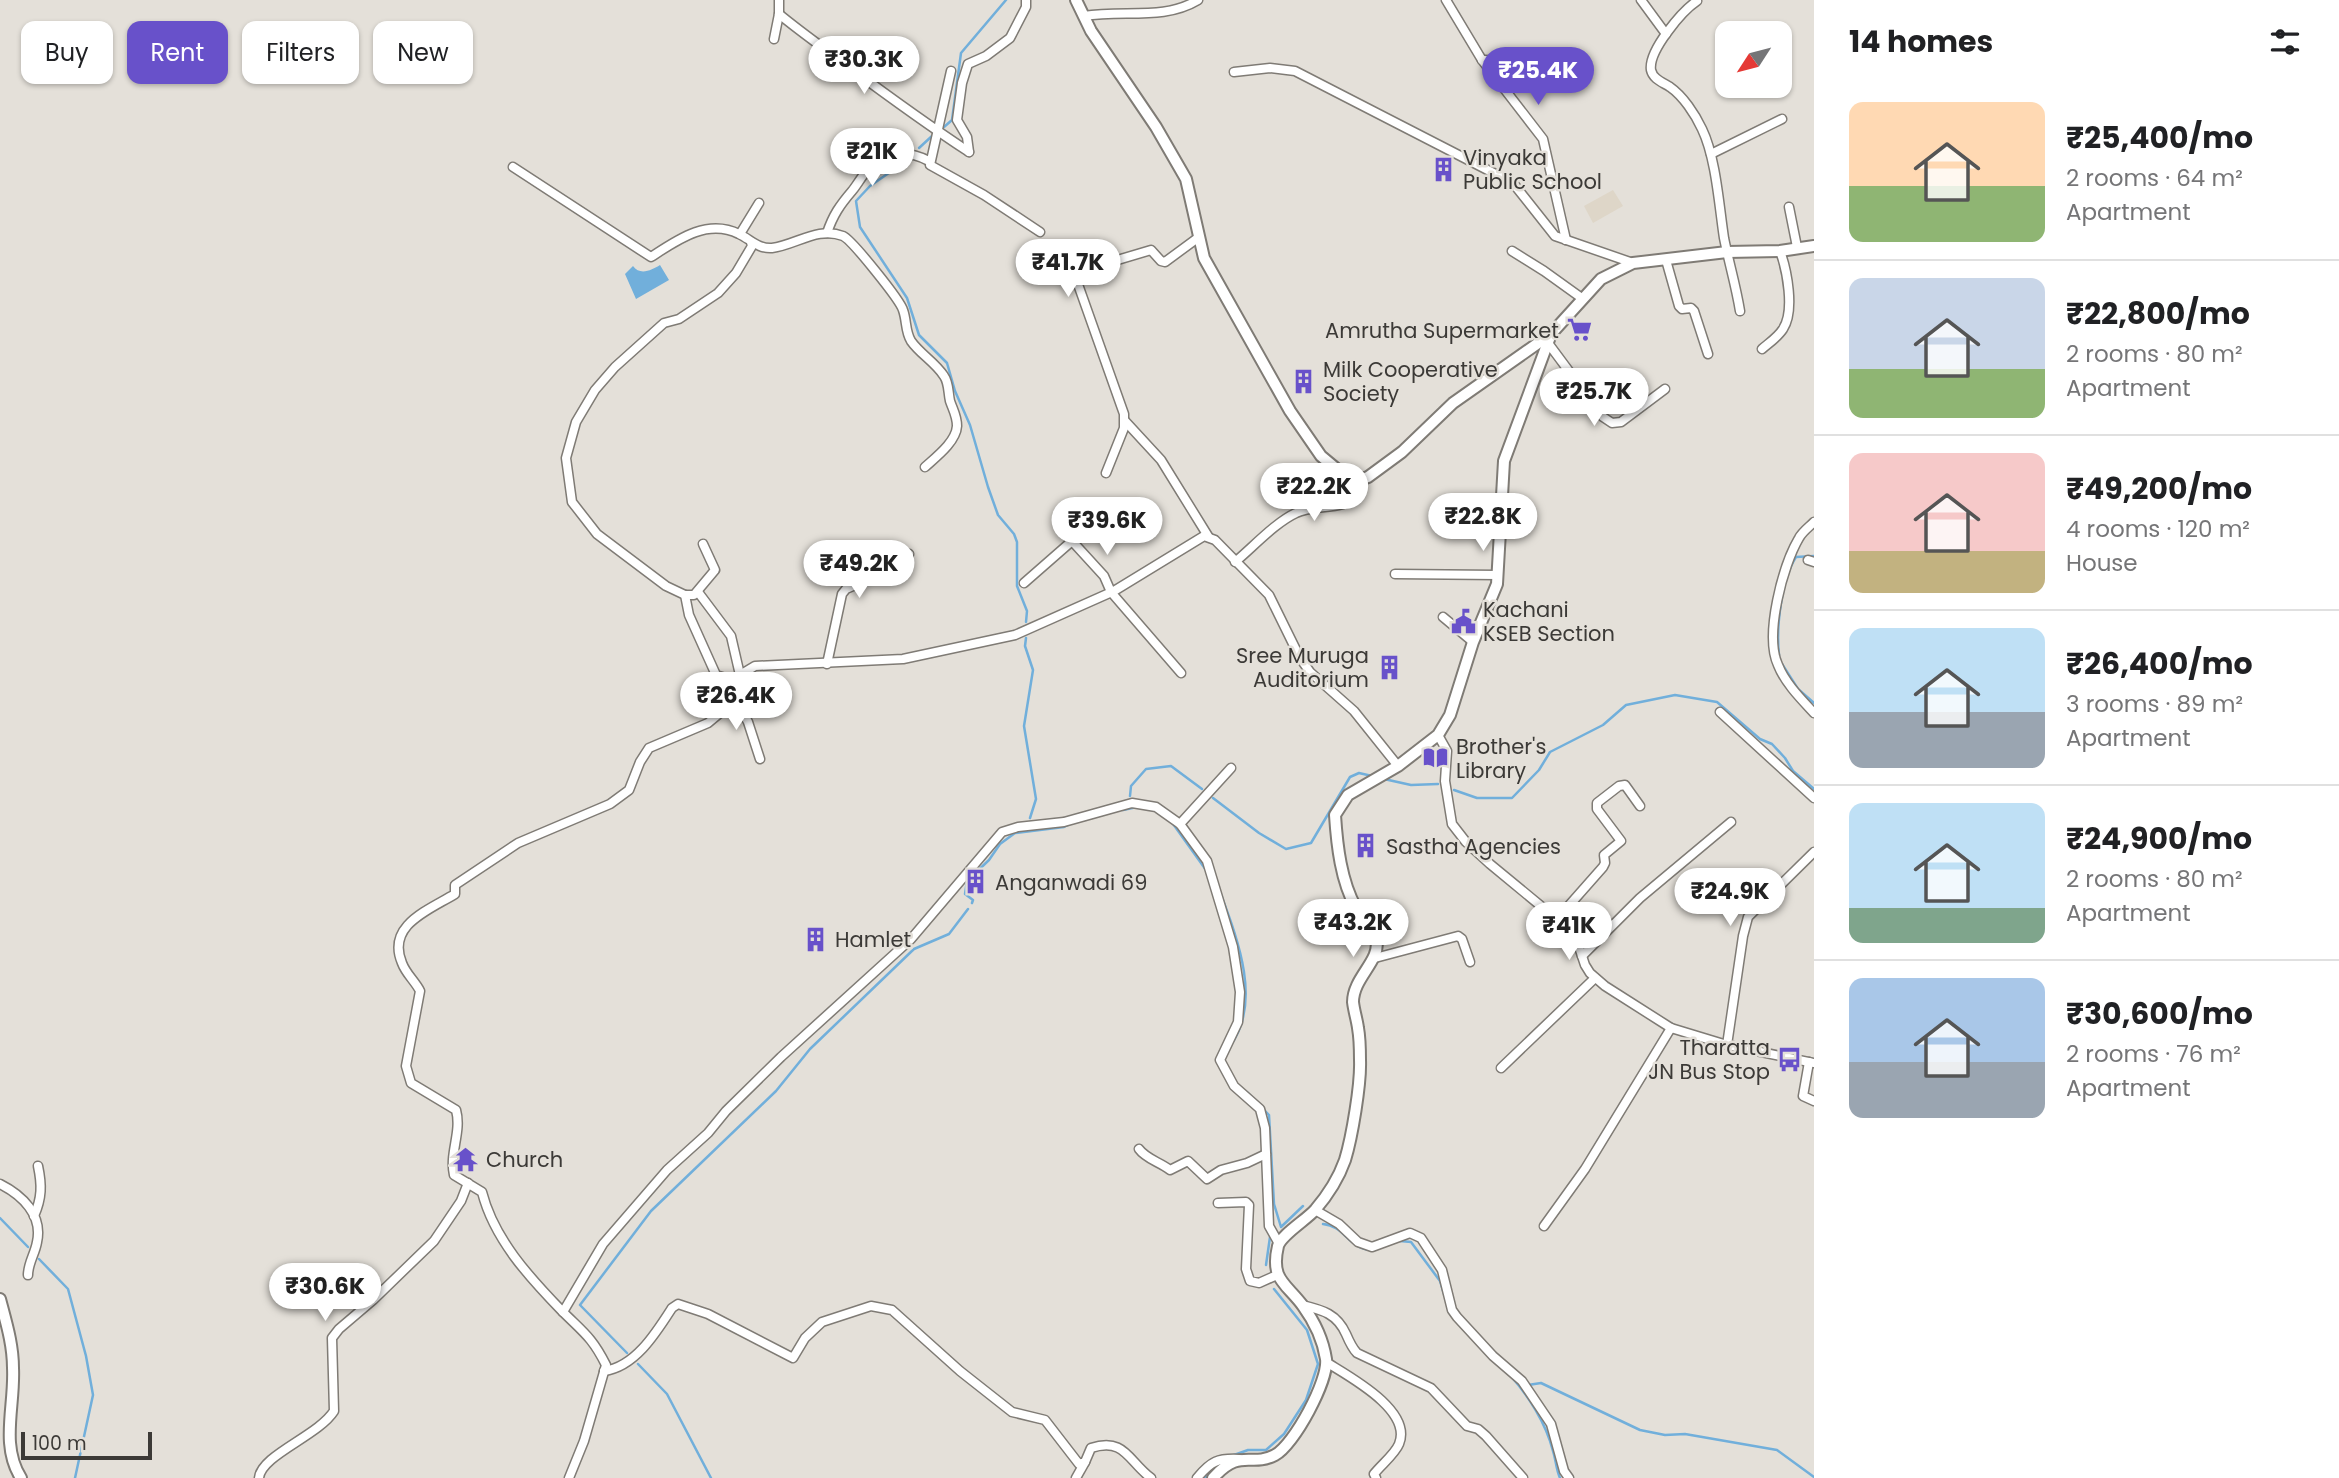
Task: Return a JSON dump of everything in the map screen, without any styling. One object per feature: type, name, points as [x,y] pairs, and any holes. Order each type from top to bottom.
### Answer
[{"type":"main road","points":[[1076,0],[1091,31],[1156,127],[1186,179],[1204,258],[1306,437],[1333,467],[1356,481],[1368,477],[1402,452],[1453,403],[1550,339],[1601,279],[1633,264],[1727,252],[1780,251],[1814,246]]},
{"type":"main road","points":[[1213,1478],[1225,1465],[1239,1459],[1275,1455],[1294,1437],[1321,1385],[1326,1362],[1321,1338],[1302,1305],[1277,1275],[1276,1261],[1279,1242],[1315,1210],[1345,1160],[1361,1064],[1359,1029],[1353,1002],[1363,972],[1375,958],[1376,940],[1355,907],[1346,886],[1335,815],[1348,795],[1398,766],[1438,735],[1450,715],[1473,642],[1497,584],[1504,461],[1550,339]]},
{"type":"main road","points":[[0,1299],[11,1340],[14,1371],[6,1438],[8,1456],[21,1478]]},
{"type":"street","points":[[774,39],[779,0]]},
{"type":"street","points":[[779,13],[810,40],[969,152],[967,137],[957,120],[962,83],[968,64],[985,56],[1010,38],[1026,7],[1026,0]]},
{"type":"street","points":[[1084,16],[1100,13],[1164,13],[1186,7],[1198,0]]},
{"type":"street","points":[[1446,0],[1482,60],[1543,139],[1566,240]]},
{"type":"street","points":[[1642,0],[1666,34]]},
{"type":"street","points":[[1697,1],[1675,19],[1651,62],[1651,73],[1679,94],[1701,125],[1711,154],[1740,311]]},
{"type":"street","points":[[1482,60],[1564,62]]},
{"type":"street","points":[[1234,72],[1270,68],[1295,71],[1513,183],[1550,231],[1566,240],[1633,264]]},
{"type":"street","points":[[951,71],[929,160],[932,167],[984,195],[1040,232]]},
{"type":"street","points":[[1711,154],[1782,119]]},
{"type":"street","points":[[827,233],[840,204],[874,164],[901,153],[914,153],[929,160]]},
{"type":"street","points":[[513,167],[651,257],[685,235],[705,229],[728,229],[762,248],[787,246],[811,235],[827,233],[848,239],[899,303],[903,310],[906,330],[912,341],[947,382],[956,414],[956,433],[939,455],[925,467]]},
{"type":"street","points":[[740,234],[759,202]]},
{"type":"street","points":[[1789,207],[1797,247]]},
{"type":"street","points":[[1199,237],[1165,262],[1150,250],[1074,273],[1089,310],[1125,421],[1161,460],[1208,536],[1269,595],[1310,673],[1353,711],[1398,766]]},
{"type":"street","points":[[703,544],[715,570],[698,592],[685,595],[666,586],[597,534],[572,502],[566,458],[576,422],[608,375],[664,323],[679,319],[718,293],[736,273],[752,246],[751,242]]},
{"type":"street","points":[[1512,251],[1583,299]]},
{"type":"street","points":[[1762,349],[1782,331],[1787,316],[1787,276],[1780,251]]},
{"type":"street","points":[[1666,260],[1679,306],[1682,309],[1691,307],[1694,310],[1707,354]]},
{"type":"street","points":[[1550,339],[1604,417],[1612,423],[1621,422],[1665,389]]},
{"type":"street","points":[[1105,473],[1125,421]]},
{"type":"street","points":[[1235,562],[1294,514],[1346,502],[1356,497],[1359,494],[1356,481]]},
{"type":"street","points":[[1814,522],[1800,536],[1788,562],[1774,626],[1773,649],[1783,673],[1814,713]]},
{"type":"street","points":[[569,1478],[584,1441],[606,1364],[593,1340],[532,1279],[493,1225],[482,1192],[454,1175],[452,1167],[459,1123],[456,1110],[411,1083],[406,1066],[420,991],[405,970],[399,954],[399,940],[406,925],[456,894],[455,884],[517,843],[610,804],[629,790],[640,762],[649,748],[708,723],[720,713],[733,694],[739,678],[755,666],[903,659],[1016,635],[1111,592],[1208,536]]},
{"type":"street","points":[[1024,583],[1072,541],[1104,576],[1111,592],[1181,673]]},
{"type":"street","points":[[827,664],[842,594],[846,589],[899,565],[909,554]]},
{"type":"street","points":[[1395,574],[1498,575]]},
{"type":"street","points":[[698,592],[730,636],[739,678]]},
{"type":"street","points":[[685,595],[689,615],[716,675],[739,678]]},
{"type":"street","points":[[1443,617],[1473,642]]},
{"type":"street","points":[[733,694],[748,722],[760,760]]},
{"type":"street","points":[[1720,712],[1814,798]]},
{"type":"street","points":[[1438,735],[1447,751],[1445,781],[1452,824],[1466,842],[1490,864],[1558,918],[1576,938],[1585,965],[1595,978],[1671,1028],[1727,1045],[1811,1063],[1802,1096],[1814,1101]]},
{"type":"street","points":[[1180,824],[1231,768]]},
{"type":"street","points":[[1558,918],[1603,867],[1604,855],[1620,841],[1597,810],[1597,803],[1621,785],[1625,785],[1640,806]]},
{"type":"street","points":[[563,1312],[603,1244],[667,1170],[708,1133],[726,1111],[781,1058],[911,940],[1002,832],[1064,822],[1132,803],[1156,807],[1180,824],[1207,861],[1233,947],[1240,992],[1238,1022],[1220,1060],[1234,1086],[1260,1109],[1265,1128],[1269,1226],[1279,1242]]},
{"type":"street","points":[[1582,956],[1640,898],[1731,822]]},
{"type":"street","points":[[1727,1045],[1748,917],[1814,852]]},
{"type":"street","points":[[1375,958],[1458,936],[1462,939],[1470,962]]},
{"type":"street","points":[[1501,1068],[1595,978]]},
{"type":"street","points":[[1544,1226],[1585,1169],[1671,1028]]},
{"type":"street","points":[[1139,1149],[1143,1155],[1170,1170],[1188,1161],[1207,1178],[1220,1170],[1247,1163],[1266,1154]]},
{"type":"street","points":[[34,1216],[41,1194],[38,1166]]},
{"type":"street","points":[[259,1478],[261,1471],[272,1458],[318,1430],[334,1411],[332,1338],[434,1241],[461,1201],[468,1183]]},
{"type":"street","points":[[0,1184],[28,1203],[34,1216],[38,1237],[28,1266],[28,1275]]},
{"type":"street","points":[[1218,1203],[1246,1202],[1249,1205],[1246,1274],[1250,1280],[1259,1283],[1277,1275]]},
{"type":"street","points":[[1315,1210],[1339,1224],[1358,1242],[1372,1247],[1410,1233],[1421,1238],[1442,1270],[1452,1310],[1493,1356],[1522,1381],[1551,1424],[1564,1471],[1569,1478]]},
{"type":"street","points":[[604,1371],[625,1365],[678,1304],[708,1314],[793,1358],[805,1338],[822,1322],[871,1306],[892,1310],[960,1371],[1012,1412],[1045,1420],[1074,1459],[1079,1464],[1085,1462]]},
{"type":"street","points":[[1302,1305],[1328,1311],[1342,1326],[1357,1353],[1431,1388],[1467,1426],[1478,1429],[1486,1436],[1523,1478]]},
{"type":"street","points":[[1326,1362],[1377,1395],[1400,1426],[1399,1443],[1374,1474],[1376,1478]]},
{"type":"street","points":[[1076,1478],[1091,1448],[1106,1443],[1117,1446],[1151,1478]]},
{"type":"street","points":[[1197,1478],[1203,1470],[1221,1458],[1239,1459]]},
{"type":"shaded area","points":[[1613,190],[1623,206],[1593,223],[1584,206]]},
{"type":"water","points":[[660,265],[669,280],[636,299],[625,274],[633,266],[643,271]]},
{"type":"waterway","points":[[944,127],[952,120],[961,53],[1006,0]]},
{"type":"waterway","points":[[919,148],[932,136]]},
{"type":"waterway","points":[[909,159],[870,186],[856,201],[860,227],[907,298],[919,335],[947,363],[998,515],[1014,534],[1017,542],[1017,586],[1027,611],[1026,622]]},
{"type":"waterway","points":[[1779,655],[1779,618],[1787,578],[1796,557],[1814,556]]},
{"type":"waterway","points":[[1026,638],[1025,646],[1033,670],[1024,726],[1036,799],[1030,818]]},
{"type":"waterway","points":[[1782,664],[1798,689],[1814,703]]},
{"type":"waterway","points":[[1454,790],[1477,798],[1512,798],[1539,770],[1550,752],[1603,725],[1626,705],[1675,695],[1717,702],[1760,739],[1772,744],[1793,771],[1814,789]]},
{"type":"waterway","points":[[1130,796],[1131,786],[1146,769],[1171,766],[1202,789]]},
{"type":"waterway","points":[[1213,798],[1259,833],[1286,849],[1311,843],[1350,777],[1359,773],[1372,776]]},
{"type":"waterway","points":[[1384,779],[1411,785],[1438,784]]},
{"type":"waterway","points":[[1123,810],[1137,807]]},
{"type":"waterway","points":[[1171,821],[1206,870]]},
{"type":"waterway","points":[[972,903],[973,900],[965,894],[967,881],[989,860],[1000,844],[1015,833],[1070,824]]},
{"type":"waterway","points":[[1221,895],[1240,951],[1246,991],[1239,1029],[1230,1046]]},
{"type":"waterway","points":[[627,1353],[580,1305],[651,1211],[776,1091],[810,1049],[914,949],[949,934],[968,909]]},
{"type":"waterway","points":[[1247,1092],[1269,1115],[1274,1204],[1281,1227],[1303,1206]]},
{"type":"waterway","points":[[0,1218],[28,1247]]},
{"type":"waterway","points":[[1323,1224],[1336,1228],[1356,1245],[1370,1250]]},
{"type":"waterway","points":[[1266,1265],[1270,1237]]},
{"type":"waterway","points":[[1400,1241],[1411,1242],[1440,1281],[1444,1294]]},
{"type":"waterway","points":[[39,1259],[68,1289],[86,1356],[93,1395],[75,1478]]},
{"type":"waterway","points":[[1234,1455],[1248,1450],[1266,1450],[1284,1434],[1306,1400],[1318,1364],[1307,1330],[1274,1289]]},
{"type":"waterway","points":[[638,1364],[667,1394],[711,1478]]},
{"type":"waterway","points":[[1509,1374],[1541,1420],[1560,1478]]},
{"type":"waterway","points":[[1528,1385],[1541,1383],[1640,1430],[1665,1435],[1685,1434],[1777,1450],[1814,1477]]},
{"type":"waterway","points":[[1204,1478],[1219,1465]]},
{"type":"place","name":"Vinyaka Public School","points":[[1443,169]]},
{"type":"place","name":"Amrutha Supermarket","points":[[1579,330]]},
{"type":"place","name":"Milk Cooperative Society","points":[[1303,381]]},
{"type":"place","name":"Kachani KSEB Section","points":[[1463,621]]},
{"type":"place","name":"Sree Muruga Auditorium","points":[[1389,667]]},
{"type":"place","name":"Brother's Library","points":[[1436,758]]},
{"type":"place","name":"Sastha Agencies","points":[[1366,846]]},
{"type":"place","name":"Anganwadi 69","points":[[975,882]]},
{"type":"place","name":"Hamlet","points":[[815,939]]},
{"type":"place","name":"Tharatta JN Bus Stop","points":[[1790,1059]]},
{"type":"place","name":"Church","points":[[466,1159]]}]
